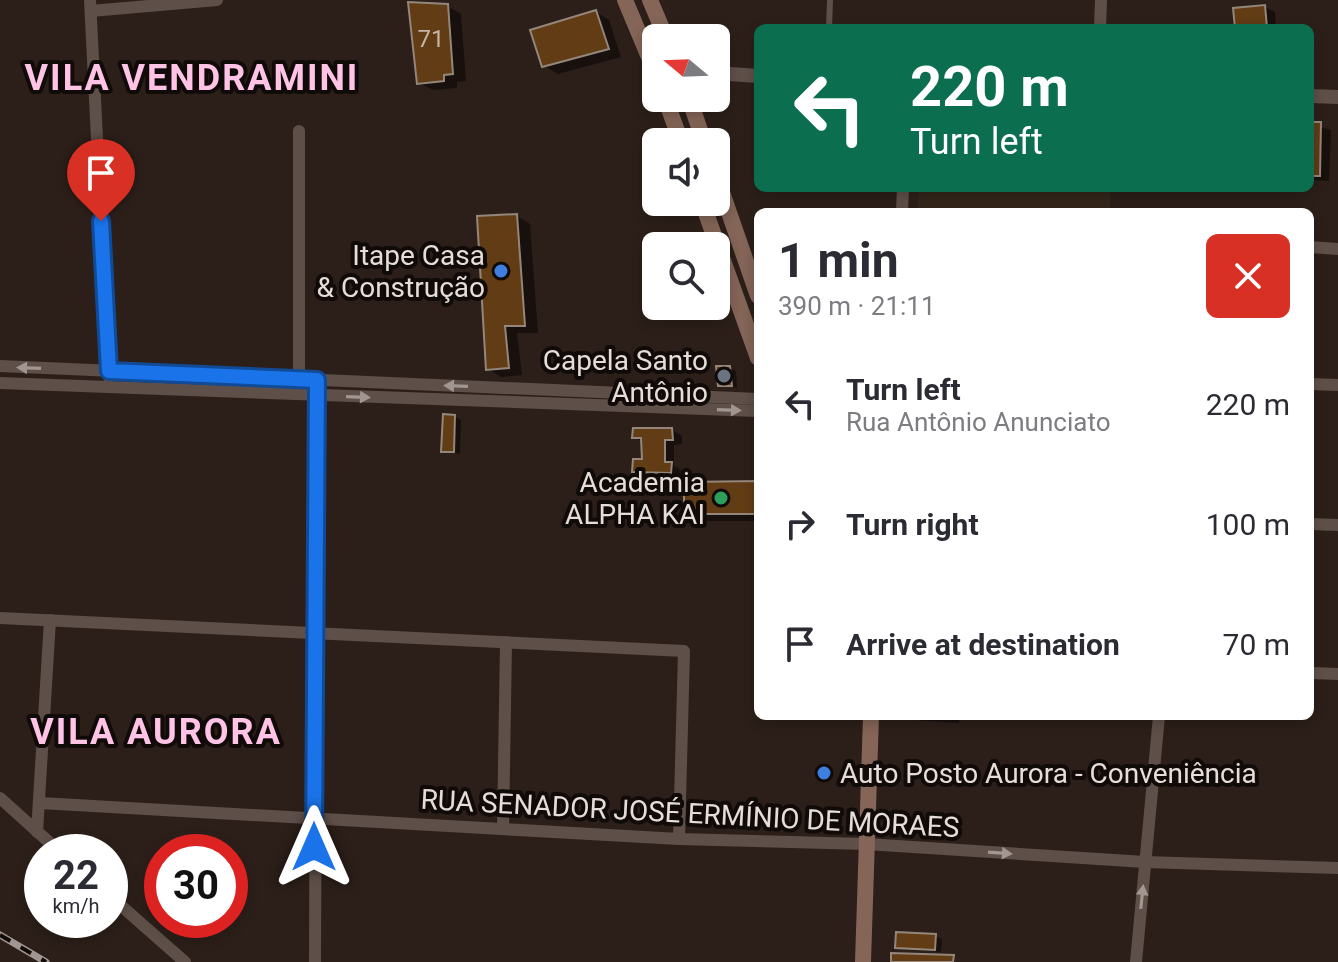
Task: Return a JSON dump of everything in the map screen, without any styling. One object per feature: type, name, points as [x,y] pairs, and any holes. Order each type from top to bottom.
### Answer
[{"type":"main road","points":[[625,0],[642,41]]},
{"type":"main road","points":[[650,0],[660,24]]},
{"type":"main road","points":[[730,216],[754,285]]},
{"type":"main road","points":[[730,233],[735,231]]},
{"type":"main road","points":[[730,280],[754,347]]},
{"type":"main road","points":[[863,962],[871,720]]},
{"type":"street","points":[[110,388],[90,6],[217,0]]},
{"type":"street","points":[[1100,24],[1101,0]]},
{"type":"street","points":[[730,74],[754,76]]},
{"type":"street","points":[[1314,96],[1338,97]]},
{"type":"street","points":[[299,131],[299,395]]},
{"type":"street","points":[[1314,247],[1338,249]]},
{"type":"street","points":[[0,366],[501,388],[754,411]]},
{"type":"street","points":[[63,369],[63,386]]},
{"type":"street","points":[[315,962],[317,380]]},
{"type":"street","points":[[0,383],[501,402],[754,399]]},
{"type":"street","points":[[1314,384],[1338,385]]},
{"type":"street","points":[[501,388],[501,402]]},
{"type":"street","points":[[1314,524],[1338,525]]},
{"type":"street","points":[[0,618],[684,651],[679,839]]},
{"type":"street","points":[[37,832],[50,620]]},
{"type":"street","points":[[503,829],[506,642]]},
{"type":"street","points":[[1314,673],[1338,674]]},
{"type":"street","points":[[1136,962],[1159,720]]},
{"type":"street","points":[[0,798],[39,834]]},
{"type":"street","name":"RUA SENADOR JOSÉ ERMÍNIO DE MORAES","points":[[40,803],[679,839],[866,844],[1145,862],[1338,868]]},
{"type":"street","points":[[128,912],[185,962]]},
{"type":"lane","points":[[829,24],[830,0]]},
{"type":"shaded area","points":[[919,192],[1110,192],[1110,208],[917,208]]},
{"type":"building","points":[[408,2],[448,4],[453,74],[444,75],[444,81],[417,84]]},
{"type":"building","points":[[1265,5],[1267,24],[1235,24],[1233,8]]},
{"type":"building","points":[[596,10],[609,49],[542,67],[530,30]]},
{"type":"building","points":[[1314,122],[1321,122],[1320,176],[1314,176]]},
{"type":"building","name":"Itape Casa & Construção","points":[[517,214],[525,326],[505,326],[509,368],[486,370],[477,216]]},
{"type":"building","name":"Capela Santo Antônio","points":[[716,366],[730,366],[732,386],[718,386]]},
{"type":"building","points":[[443,414],[455,415],[454,452],[441,452]]},
{"type":"building","points":[[633,428],[672,428],[673,440],[665,440],[665,462],[672,462],[671,473],[632,472],[633,459],[642,459],[641,438],[632,438]]},
{"type":"building","name":"Academia ALPHA KAI","points":[[754,481],[754,514],[684,514],[684,482]]},
{"type":"building","points":[[896,932],[936,934],[935,950],[895,948]]},
{"type":"building","points":[[891,953],[954,955],[953,962],[891,962]]},
{"type":"railway","points":[[0,935],[46,962]]},
{"type":"place","name":"Itape Casa & Construção","points":[[501,271]]},
{"type":"place","name":"Capela Santo Antônio","points":[[724,376]]},
{"type":"place","name":"Academia ALPHA KAI","points":[[721,498]]},
{"type":"place","name":"Auto Posto Aurora - Conveniência","points":[[824,773]]},
{"type":"district","name":"VILA VENDRAMINI","points":[[192,77]]},
{"type":"district","name":"VILA AURORA","points":[[156,731]]},
{"type":"route","points":[[101,221],[109,371],[317,380],[314,847]]}]
